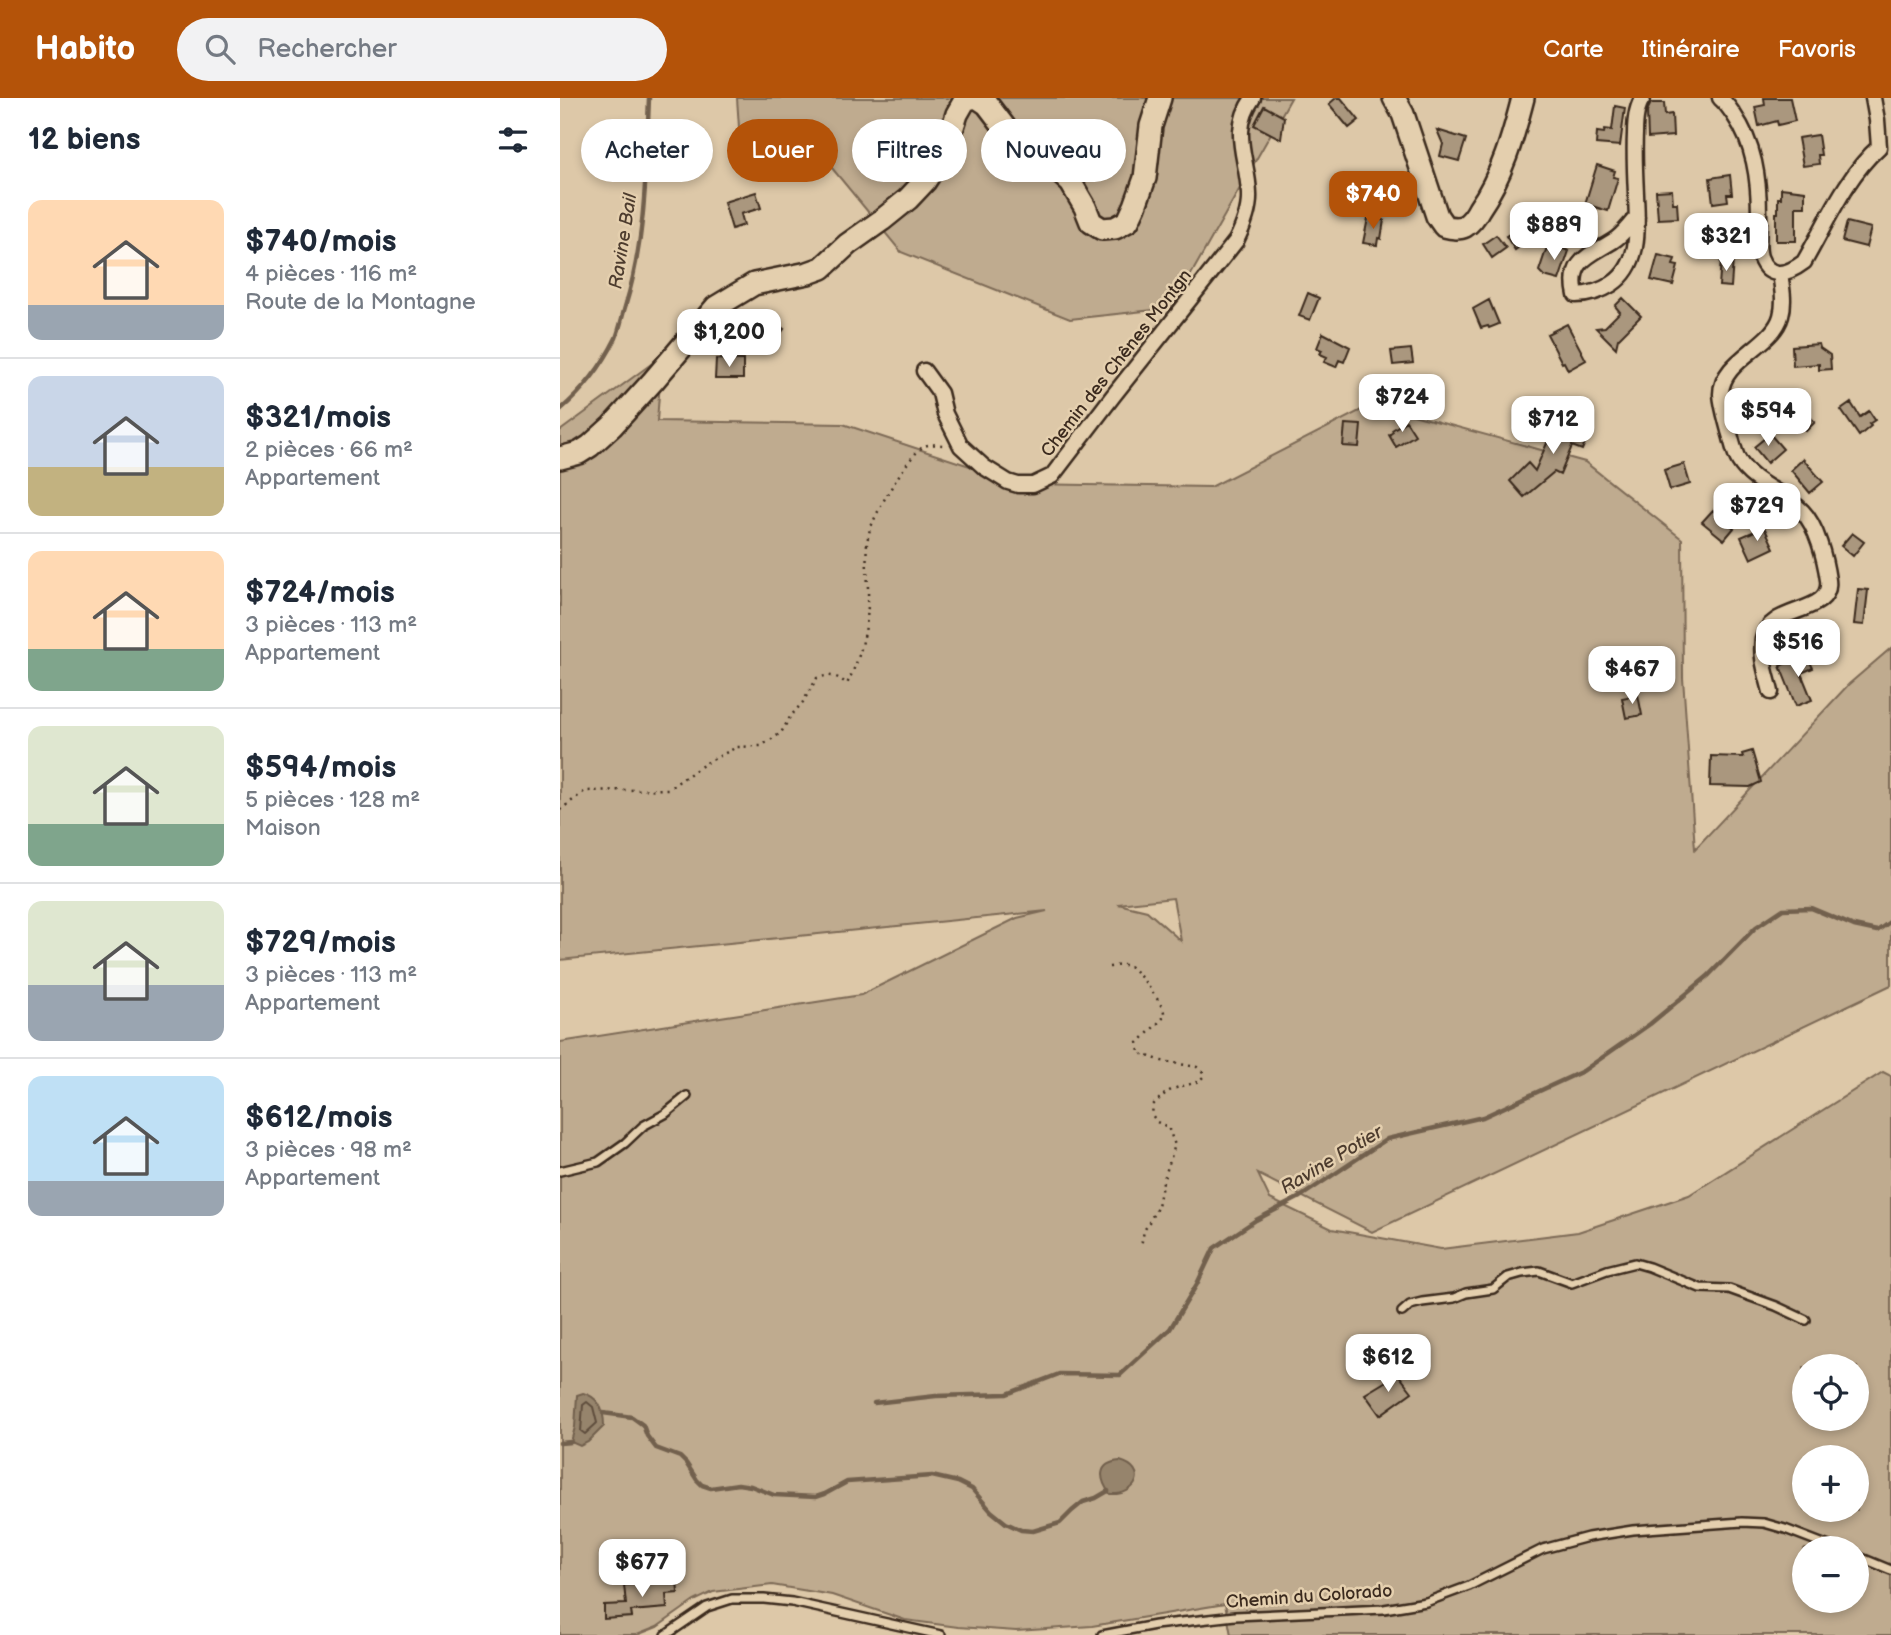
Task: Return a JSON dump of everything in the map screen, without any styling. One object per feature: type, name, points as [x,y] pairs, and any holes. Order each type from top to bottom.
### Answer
[{"type":"main road","points":[[560,458],[579,453],[612,426],[716,307],[754,284],[822,268],[848,244],[908,199],[925,181],[946,149],[957,114],[965,100],[972,98]]},
{"type":"main road","points":[[978,98],[987,104],[1016,142],[1034,159],[1057,170],[1071,183],[1091,222],[1102,229],[1115,228],[1128,220],[1135,206],[1145,178],[1151,126],[1160,98]]},
{"type":"main road","points":[[1394,98],[1403,114],[1437,216],[1444,226],[1453,228],[1464,227],[1490,193],[1513,137],[1523,98]]},
{"type":"street","name":"Chemin des Chênes Montgn","points":[[924,371],[940,393],[945,414],[961,446],[984,467],[1018,485],[1033,485],[1052,476],[1236,241],[1250,195],[1240,132],[1246,108],[1253,98]]},
{"type":"street","points":[[1637,216],[1615,240],[1583,259],[1573,281],[1576,295],[1595,293],[1617,280],[1626,271],[1632,258],[1637,237],[1637,216],[1635,124],[1643,98]]},
{"type":"street","points":[[1720,98],[1739,122],[1750,145],[1758,181],[1759,253],[1769,271],[1780,273],[1792,271],[1804,262],[1851,178],[1865,159],[1879,147],[1873,98]]},
{"type":"street","points":[[1771,692],[1762,653],[1766,628],[1775,619],[1818,602],[1826,594],[1828,583],[1816,533],[1802,511],[1757,479],[1738,460],[1721,392],[1724,380],[1735,365],[1772,331],[1781,318],[1784,301],[1780,273]]},
{"type":"lane","points":[[560,1171],[598,1161],[687,1096]]},
{"type":"lane","points":[[1402,1312],[1410,1305],[1493,1289],[1508,1277],[1522,1273],[1539,1270],[1572,1283],[1635,1263],[1700,1288],[1728,1289],[1806,1320]]},
{"type":"lane","name":"Chemin du Colorado","points":[[1102,1635],[1155,1625],[1235,1616],[1384,1609],[1426,1602],[1469,1586],[1543,1549],[1588,1536],[1742,1521],[1765,1523],[1805,1536]]},
{"type":"lane","points":[[1869,1561],[1891,1570]]},
{"type":"lane","points":[[666,1635],[707,1607],[732,1599],[792,1601],[941,1635]]},
{"type":"path","points":[[560,810],[584,791],[668,789],[706,763],[737,747],[761,746],[781,733],[817,678],[829,675],[838,677],[847,684],[865,636],[869,533],[879,511],[906,465],[923,447],[931,444],[961,446]]},
{"type":"path","points":[[1110,967],[1131,967],[1164,1013],[1163,1018],[1138,1043],[1139,1053],[1162,1061],[1197,1067],[1203,1072],[1203,1077],[1197,1083],[1166,1092],[1153,1105],[1152,1115],[1157,1122],[1168,1127],[1175,1145],[1161,1185],[1158,1206],[1144,1231],[1141,1246]]},
{"type":"shaded area","points":[[737,98],[1291,98],[1172,308],[1070,319],[901,252],[838,175],[838,119],[738,119]]},
{"type":"shaded area","points":[[662,356],[657,421],[843,424],[1024,484],[1211,487],[1373,404],[1585,462],[1682,539],[1683,678],[1695,849],[1849,684],[1891,648],[1891,985],[1372,1232],[1258,1174],[1270,1199],[1332,1229],[1441,1249],[1578,1232],[1689,1195],[1883,1072],[1891,1076],[1891,1635],[1231,1635],[1225,1604],[1092,1626],[1016,1631],[905,1620],[832,1595],[772,1585],[713,1592],[694,1601],[657,1627],[637,1635],[560,1635],[560,1042],[861,995],[1017,918],[1047,911],[560,960],[560,431]],"holes":[[[1173,898],[1181,941],[1147,911],[1118,904]]]},
{"type":"water","points":[[583,1393],[600,1405],[604,1426],[580,1446],[571,1442],[577,1395]]},
{"type":"water","points":[[1120,1461],[1134,1470],[1136,1481],[1127,1491],[1110,1494],[1102,1473],[1107,1465]]},
{"type":"building","points":[[1336,98],[1341,98],[1359,120],[1349,128],[1329,104]]},
{"type":"building","points":[[1764,98],[1790,98],[1795,121],[1778,125],[1777,121],[1759,126],[1755,107],[1765,105]]},
{"type":"building","points":[[1651,103],[1664,103],[1665,115],[1672,114],[1673,136],[1648,138],[1647,111]]},
{"type":"building","points":[[1264,106],[1284,117],[1281,139],[1254,125]]},
{"type":"building","points":[[1615,106],[1625,108],[1620,146],[1596,144],[1597,132],[1612,130]]},
{"type":"building","points":[[1437,130],[1466,139],[1459,161],[1440,156],[1443,144]]},
{"type":"building","points":[[1818,135],[1821,155],[1818,155],[1819,164],[1803,166],[1798,138]]},
{"type":"building","points":[[1597,165],[1615,171],[1613,177],[1618,178],[1608,211],[1585,204]]},
{"type":"building","points":[[1730,175],[1732,194],[1727,194],[1728,201],[1713,203],[1710,178]]},
{"type":"building","points":[[1781,188],[1805,191],[1805,207],[1796,207],[1796,241],[1776,241],[1776,213]]},
{"type":"building","points":[[1672,190],[1673,203],[1677,203],[1678,218],[1658,219],[1656,191]]},
{"type":"building","points":[[756,192],[761,208],[741,214],[744,225],[732,229],[724,202]]},
{"type":"building","points":[[1368,218],[1384,220],[1381,239],[1378,238],[1377,245],[1363,243]]},
{"type":"building","points":[[1847,222],[1871,228],[1866,247],[1842,241]]},
{"type":"building","points":[[1520,227],[1529,240],[1515,250],[1506,236]]},
{"type":"building","points":[[1496,235],[1506,248],[1492,258],[1483,244]]},
{"type":"building","points":[[1548,244],[1569,251],[1559,280],[1544,276],[1539,271]]},
{"type":"building","points":[[1658,255],[1675,259],[1673,265],[1678,266],[1673,285],[1651,280]]},
{"type":"building","points":[[1721,259],[1733,259],[1731,287],[1719,286]]},
{"type":"building","points":[[1308,293],[1319,298],[1310,320],[1299,316]]},
{"type":"building","points":[[1623,298],[1641,316],[1618,339],[1616,348],[1596,328],[1605,327],[1620,312],[1615,306]]},
{"type":"building","points":[[1489,300],[1499,324],[1481,328],[1473,309]]},
{"type":"building","points":[[767,317],[784,329],[776,340],[759,328]]},
{"type":"building","points":[[1567,324],[1586,360],[1568,370],[1547,334]]},
{"type":"building","points":[[1323,333],[1350,347],[1344,362],[1339,360],[1336,367],[1324,362],[1327,357],[1320,354],[1322,350],[1317,348]]},
{"type":"building","points":[[1819,344],[1820,348],[1830,355],[1831,369],[1819,370],[1819,364],[1793,366],[1792,346]]},
{"type":"building","points":[[1411,349],[1413,363],[1393,365],[1391,351]]},
{"type":"building","points":[[716,359],[743,360],[743,379],[715,379]]},
{"type":"building","points":[[1851,403],[1860,417],[1869,411],[1875,420],[1859,436],[1841,410]]},
{"type":"building","points":[[1801,408],[1815,422],[1806,431],[1791,417]]},
{"type":"building","points":[[1561,420],[1577,426],[1579,420],[1592,426],[1582,450],[1572,446],[1560,475],[1554,472],[1524,497],[1510,481],[1528,463],[1535,471],[1550,436],[1554,438]]},
{"type":"building","points":[[1406,421],[1415,435],[1396,447],[1389,435]]},
{"type":"building","points":[[1345,424],[1361,425],[1359,447],[1343,446]]},
{"type":"building","points":[[1770,434],[1783,449],[1767,463],[1754,447]]},
{"type":"building","points":[[1803,459],[1823,482],[1810,493],[1791,470]]},
{"type":"building","points":[[1684,464],[1690,484],[1670,490],[1664,470]]},
{"type":"building","points":[[1713,510],[1734,528],[1724,540],[1702,522]]},
{"type":"building","points":[[1764,527],[1774,548],[1751,559],[1741,537]]},
{"type":"building","points":[[1852,533],[1864,542],[1853,556],[1841,546]]},
{"type":"building","points":[[1858,589],[1868,590],[1864,625],[1854,624]]},
{"type":"building","points":[[1806,654],[1813,668],[1801,673],[1812,700],[1796,706],[1780,666]]},
{"type":"building","points":[[1638,695],[1642,715],[1626,718],[1622,698]]},
{"type":"building","points":[[1752,751],[1761,782],[1750,787],[1710,786],[1711,756],[1743,757],[1742,754]]},
{"type":"building","points":[[1398,1374],[1412,1392],[1380,1415],[1365,1394]]},
{"type":"building","points":[[677,1580],[678,1593],[666,1594],[667,1608],[631,1611],[632,1617],[604,1619],[604,1605],[626,1604],[624,1585]]},
{"type":"waterway","name":"Ravine Bail","points":[[560,410],[585,386],[598,368],[620,326],[632,282],[641,230],[649,98]]},
{"type":"waterway","name":"Ravine Potier","points":[[874,1403],[936,1396],[1007,1394],[1059,1374],[1120,1375],[1170,1329],[1197,1284],[1214,1248],[1256,1220],[1300,1197],[1387,1139],[1483,1117],[1583,1071],[1650,1024],[1708,976],[1756,927],[1783,909],[1811,908],[1854,926],[1877,931],[1891,921]]},
{"type":"waterway","points":[[603,1413],[632,1417],[643,1425],[656,1448],[680,1457],[697,1480],[711,1488],[738,1484],[774,1495],[816,1497],[847,1482],[932,1476],[958,1482],[972,1489],[991,1511],[1006,1523],[1021,1530],[1033,1531],[1060,1523],[1083,1502],[1108,1491]]},
{"type":"waterway","points":[[560,1443],[571,1442]]}]
